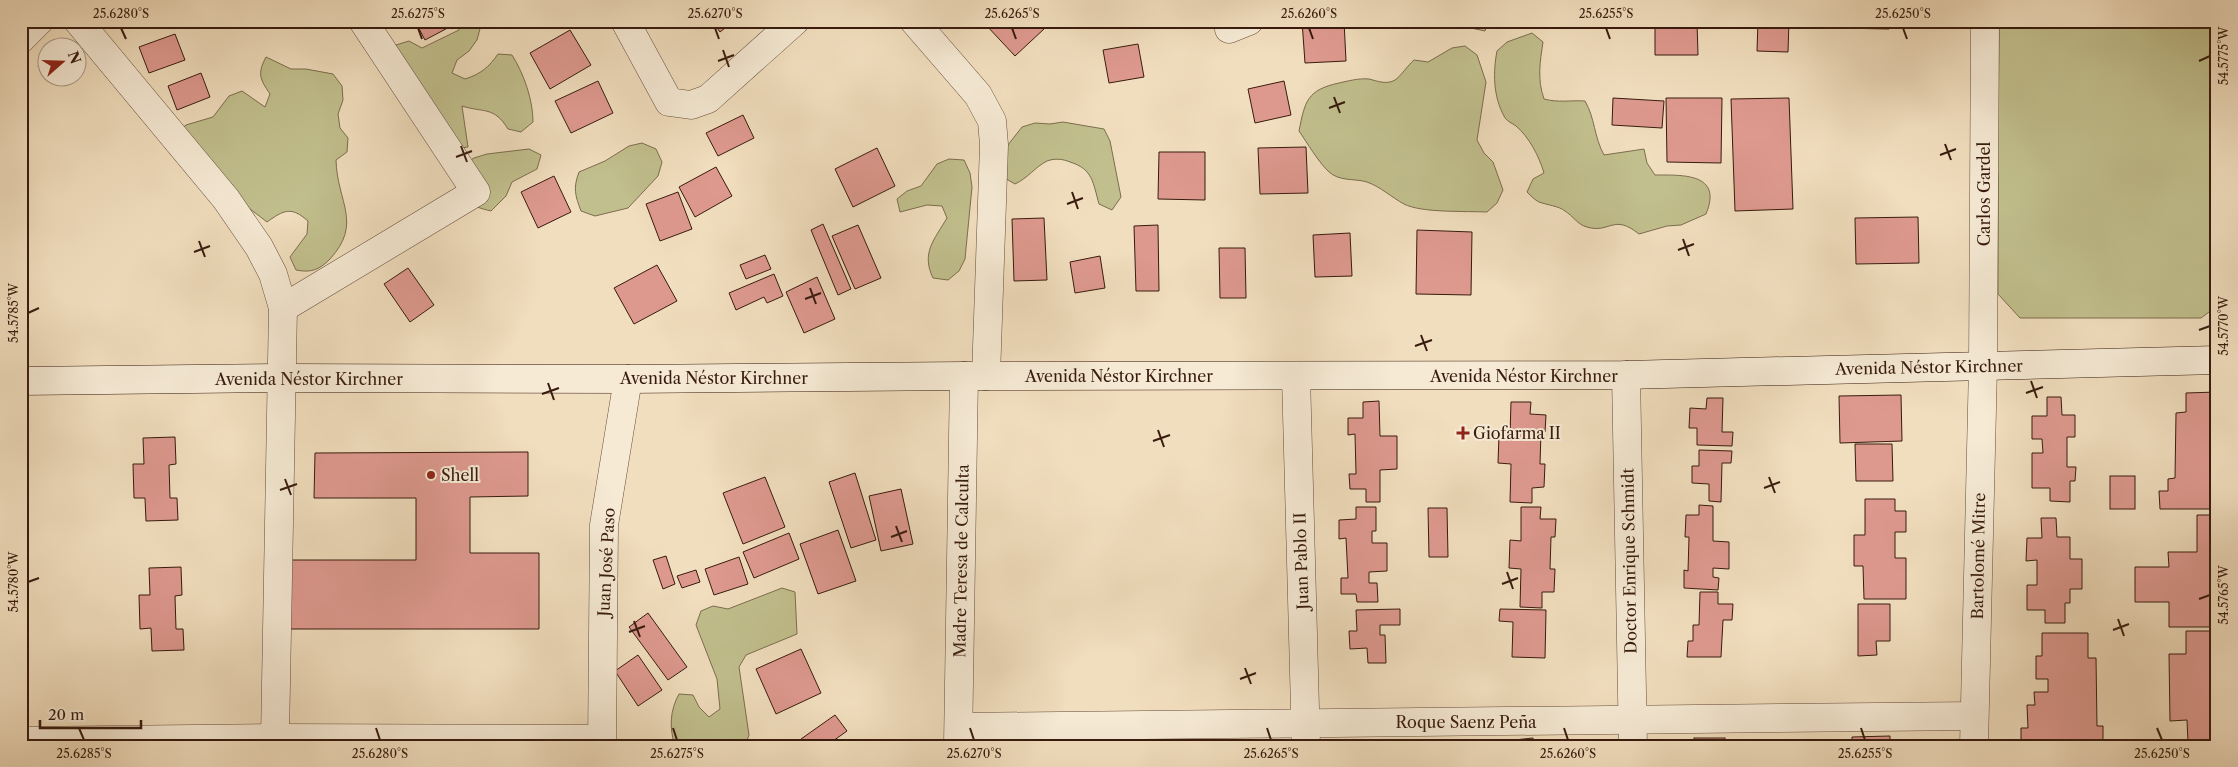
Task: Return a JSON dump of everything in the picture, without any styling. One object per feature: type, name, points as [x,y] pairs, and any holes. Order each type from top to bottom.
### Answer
[{"type":"street","points":[[21,38],[39,21]]},
{"type":"street","points":[[78,21],[226,199],[259,247],[273,274],[284,308],[275,738]]},
{"type":"street","points":[[284,308],[476,192],[363,21]]},
{"type":"street","points":[[625,21],[669,102],[691,105],[708,100],[795,21]]},
{"type":"street","name":"Madre Teresa de Calculta","points":[[914,21],[978,95],[992,120],[994,144],[975,376],[958,737]]},
{"type":"street","name":"Carlos Gardel","points":[[1983,366],[1985,21]]},
{"type":"street","name":"Avenida Néstor Kirchner","points":[[21,381],[282,378],[628,379],[975,376],[1626,375],[2217,360]]},
{"type":"street","name":"Bartolomé Mitre","points":[[1974,746],[1983,366]]},
{"type":"street","name":"Doctor Enrique Schmidt","points":[[1626,375],[1633,733]]},
{"type":"street","name":"Juan Pablo II","points":[[1296,376],[1306,734]]},
{"type":"street","name":"Juan José Paso","points":[[601,742],[604,525],[628,379]]},
{"type":"street","name":"Roque Saenz Peña","points":[[958,737],[1633,733],[1974,716]]},
{"type":"street","points":[[21,741],[275,738],[601,742]]},
{"type":"shaded area","points":[[459,21],[482,21],[477,40],[469,51],[457,60],[452,73],[465,79],[484,70],[498,54],[512,55],[527,87],[533,122],[521,132],[508,129],[493,113],[462,106],[468,147],[454,149],[391,59],[396,45],[409,41],[422,48],[459,30]]},
{"type":"shaded area","points":[[1464,21],[1488,21],[1485,31],[1471,28]]},
{"type":"shaded area","points":[[1999,21],[2217,21],[2217,306],[2201,318],[2020,318],[1998,294],[1998,173],[1988,167],[1995,146],[1998,146]]},
{"type":"shaded area","points":[[1532,33],[1543,42],[1540,77],[1544,99],[1585,101],[1604,155],[1644,149],[1647,163],[1655,175],[1677,175],[1697,179],[1705,184],[1709,191],[1710,201],[1706,214],[1681,225],[1667,226],[1639,234],[1630,228],[1617,224],[1601,228],[1584,226],[1562,209],[1539,202],[1527,192],[1533,179],[1544,173],[1529,141],[1521,130],[1508,121],[1500,108],[1496,92],[1495,67],[1497,51],[1507,42]]},
{"type":"shaded area","points":[[1465,46],[1477,55],[1486,82],[1477,140],[1484,153],[1493,162],[1503,190],[1497,203],[1487,212],[1432,210],[1412,207],[1367,182],[1337,177],[1324,167],[1299,131],[1303,112],[1309,98],[1320,89],[1357,79],[1369,79],[1379,82],[1392,81],[1414,60],[1428,62],[1452,48]]},
{"type":"shaded area","points":[[266,57],[291,69],[306,69],[333,74],[342,86],[343,100],[338,114],[340,128],[348,138],[347,152],[336,160],[337,175],[347,223],[340,246],[330,259],[322,266],[310,271],[296,270],[290,257],[307,234],[308,221],[297,213],[288,211],[267,222],[245,205],[175,134],[186,125],[213,117],[229,96],[242,91],[265,107],[270,94],[262,80],[261,68]]},
{"type":"shaded area","points":[[1063,122],[1104,129],[1110,141],[1121,197],[1112,210],[1099,204],[1088,173],[1078,165],[1067,161],[1056,159],[1047,161],[1015,184],[1003,177],[1004,150],[1022,127],[1035,123],[1050,124]]},
{"type":"shaded area","points":[[642,143],[656,149],[662,162],[658,176],[628,208],[595,216],[581,211],[576,192],[579,172],[605,161],[629,146]]},
{"type":"shaded area","points":[[529,149],[541,155],[537,169],[512,182],[506,196],[491,211],[477,207],[462,197],[454,178],[462,165],[474,158],[487,154]]},
{"type":"shaded area","points":[[949,159],[964,160],[970,173],[972,187],[965,259],[959,271],[948,280],[933,278],[928,261],[934,240],[947,218],[942,206],[927,205],[900,212],[897,199],[907,191],[921,186],[937,164]]},
{"type":"shaded area","points":[[782,588],[795,592],[797,634],[746,655],[739,667],[749,735],[745,746],[675,746],[671,719],[679,694],[693,695],[699,707],[709,717],[720,709],[717,679],[696,625],[701,611],[713,606],[728,609]]},
{"type":"building","points":[[415,21],[459,21],[459,22],[425,40]]},
{"type":"building","points":[[712,21],[734,21],[720,32]]},
{"type":"building","points":[[990,21],[1037,21],[1044,29],[1015,56],[986,25]]},
{"type":"building","points":[[1302,21],[1344,21],[1346,61],[1305,63]]},
{"type":"building","points":[[1563,21],[1597,21],[1597,28],[1563,28]]},
{"type":"building","points":[[1655,21],[1697,21],[1698,55],[1655,55]]},
{"type":"building","points":[[1758,21],[1789,21],[1788,52],[1757,51]]},
{"type":"building","points":[[1838,21],[1889,21],[1889,29],[1837,28]]},
{"type":"building","points":[[570,30],[591,65],[550,89],[530,53]]},
{"type":"building","points":[[175,34],[185,60],[149,73],[139,47]]},
{"type":"building","points":[[1138,44],[1144,77],[1109,83],[1103,50]]},
{"type":"building","points":[[201,73],[210,97],[177,110],[168,86]]},
{"type":"building","points":[[598,81],[613,113],[571,133],[555,101]]},
{"type":"building","points":[[1284,81],[1291,115],[1255,123],[1248,89]]},
{"type":"building","points":[[1613,98],[1664,101],[1662,128],[1612,125]]},
{"type":"building","points":[[1666,98],[1722,98],[1721,163],[1667,162]]},
{"type":"building","points":[[1789,98],[1793,209],[1735,211],[1731,99]]},
{"type":"building","points":[[743,115],[754,138],[718,156],[706,133]]},
{"type":"building","points":[[1306,147],[1308,193],[1260,194],[1258,148]]},
{"type":"building","points":[[877,148],[895,186],[853,207],[835,169]]},
{"type":"building","points":[[1159,152],[1205,152],[1205,200],[1158,199]]},
{"type":"building","points":[[716,167],[732,196],[695,217],[679,187]]},
{"type":"building","points":[[554,176],[571,212],[538,228],[521,192]]},
{"type":"building","points":[[678,192],[692,229],[660,241],[646,204]]},
{"type":"building","points":[[1918,217],[1919,263],[1856,264],[1855,218]]},
{"type":"building","points":[[1044,218],[1047,280],[1014,281],[1012,219]]},
{"type":"building","points":[[823,224],[851,289],[838,295],[811,230]]},
{"type":"building","points":[[858,225],[881,278],[855,289],[832,236]]},
{"type":"building","points":[[1158,225],[1159,291],[1136,291],[1134,226]]},
{"type":"building","points":[[1417,230],[1472,232],[1471,295],[1416,294]]},
{"type":"building","points":[[1350,233],[1352,276],[1315,277],[1313,235]]},
{"type":"building","points":[[1219,248],[1245,248],[1246,298],[1220,298]]},
{"type":"building","points":[[765,255],[771,269],[746,279],[740,265]]},
{"type":"building","points":[[1100,256],[1105,288],[1075,293],[1070,262]]},
{"type":"building","points":[[657,265],[677,301],[634,324],[614,288]]},
{"type":"building","points":[[408,268],[434,305],[410,322],[384,284]]},
{"type":"building","points":[[774,274],[783,296],[767,303],[764,297],[736,310],[729,293]]},
{"type":"building","points":[[817,277],[835,319],[804,333],[786,292]]},
{"type":"building","points":[[2217,392],[2217,509],[2160,509],[2159,491],[2168,491],[2168,479],[2175,478],[2176,413],[2186,412],[2186,393]]},
{"type":"building","points":[[1901,395],[1902,441],[1840,443],[1839,396]]},
{"type":"building","points":[[2047,397],[2061,397],[2062,415],[2075,415],[2075,437],[2067,437],[2067,467],[2076,467],[2075,481],[2070,481],[2070,502],[2050,501],[2050,488],[2032,488],[2032,453],[2043,453],[2042,439],[2032,439],[2032,416],[2047,416]]},
{"type":"building","points":[[1707,398],[1723,398],[1722,432],[1733,432],[1732,446],[1697,445],[1697,428],[1689,428],[1690,408],[1706,409]]},
{"type":"building","points":[[1379,401],[1380,436],[1397,436],[1397,469],[1380,470],[1380,502],[1366,502],[1366,489],[1350,489],[1349,474],[1356,474],[1355,434],[1348,435],[1348,418],[1363,418],[1363,402]]},
{"type":"building","points":[[1511,402],[1531,402],[1530,414],[1546,415],[1545,432],[1541,432],[1540,464],[1545,464],[1544,487],[1532,488],[1532,503],[1510,502],[1511,464],[1498,463],[1499,435],[1510,436]]},
{"type":"building","points":[[175,437],[176,464],[169,465],[170,498],[177,498],[178,520],[146,521],[145,498],[134,498],[133,464],[144,464],[143,438]]},
{"type":"building","points":[[1855,444],[1892,444],[1893,481],[1856,481]]},
{"type":"building","points":[[1699,450],[1732,451],[1731,463],[1722,463],[1721,502],[1709,501],[1709,484],[1692,483],[1692,466],[1699,466]]},
{"type":"building","points":[[528,452],[528,496],[470,497],[470,553],[539,553],[539,629],[288,629],[288,560],[416,560],[416,498],[314,498],[315,453]]},
{"type":"building","points":[[855,473],[876,540],[851,548],[829,482]]},
{"type":"building","points":[[2110,476],[2135,476],[2135,509],[2110,509]]},
{"type":"building","points":[[765,477],[785,527],[743,544],[723,493]]},
{"type":"building","points":[[901,489],[913,544],[881,551],[869,496]]},
{"type":"building","points":[[1865,499],[1895,499],[1895,511],[1906,511],[1906,532],[1895,532],[1895,558],[1906,558],[1906,599],[1864,599],[1863,566],[1854,566],[1854,535],[1865,535]]},
{"type":"building","points":[[1699,505],[1713,506],[1713,541],[1729,542],[1729,569],[1713,568],[1713,577],[1719,578],[1718,590],[1684,588],[1684,570],[1688,571],[1689,537],[1685,537],[1686,515],[1699,515]]},
{"type":"building","points":[[1356,507],[1376,507],[1376,531],[1372,531],[1372,543],[1387,543],[1387,571],[1369,572],[1369,583],[1377,583],[1378,602],[1357,602],[1356,594],[1341,594],[1341,578],[1348,578],[1346,538],[1339,539],[1339,520],[1356,519]]},
{"type":"building","points":[[1521,507],[1541,507],[1540,519],[1556,519],[1555,537],[1551,537],[1550,569],[1555,569],[1554,592],[1542,592],[1542,608],[1520,607],[1521,569],[1509,568],[1510,540],[1521,541]]},
{"type":"building","points":[[1428,508],[1447,508],[1448,557],[1429,557]]},
{"type":"building","points":[[2197,515],[2217,515],[2217,627],[2169,627],[2169,602],[2135,602],[2135,567],[2169,567],[2168,552],[2197,552]]},
{"type":"building","points":[[2041,518],[2056,518],[2057,537],[2070,537],[2070,559],[2082,559],[2082,589],[2070,589],[2070,603],[2065,603],[2065,623],[2045,623],[2045,610],[2027,610],[2027,585],[2037,585],[2037,560],[2026,561],[2027,538],[2042,538]]},
{"type":"building","points":[[838,530],[856,581],[818,594],[800,544]]},
{"type":"building","points":[[789,533],[799,559],[754,578],[743,552]]},
{"type":"building","points":[[666,556],[675,584],[663,589],[653,560]]},
{"type":"building","points":[[739,557],[748,584],[714,595],[705,569]]},
{"type":"building","points":[[181,567],[182,595],[175,596],[176,629],[183,629],[184,650],[152,651],[151,628],[140,629],[139,595],[150,595],[149,568]]},
{"type":"building","points":[[696,570],[700,582],[682,588],[677,576]]},
{"type":"building","points":[[1700,592],[1718,592],[1718,604],[1733,604],[1732,620],[1723,620],[1721,657],[1687,657],[1688,641],[1693,641],[1693,625],[1699,625]]},
{"type":"building","points":[[1858,604],[1890,604],[1890,641],[1876,641],[1877,655],[1858,656]]},
{"type":"building","points":[[1400,609],[1400,625],[1380,625],[1380,635],[1385,635],[1386,663],[1368,663],[1367,648],[1350,649],[1349,631],[1357,631],[1356,610]]},
{"type":"building","points":[[1500,609],[1546,610],[1545,658],[1512,657],[1513,622],[1499,621]]},
{"type":"building","points":[[648,613],[687,667],[668,680],[629,627]]},
{"type":"building","points":[[2186,631],[2214,631],[2214,649],[2217,649],[2217,742],[2188,742],[2187,720],[2170,721],[2169,654],[2186,654]]},
{"type":"building","points":[[2042,633],[2088,633],[2088,658],[2096,658],[2097,726],[2103,726],[2103,746],[2021,746],[2021,728],[2028,728],[2027,705],[2035,705],[2034,692],[2048,692],[2048,679],[2036,679],[2036,656],[2042,656]]},
{"type":"building","points":[[801,649],[821,693],[776,714],[756,669]]},
{"type":"building","points":[[638,655],[662,690],[638,706],[615,671]]},
{"type":"building","points":[[835,715],[847,731],[826,746],[806,746],[801,739]]},
{"type":"building","points":[[1890,736],[1890,746],[1852,746],[1852,737]]},
{"type":"building","points":[[1533,738],[1534,746],[1514,746],[1514,740]]},
{"type":"building","points":[[1694,738],[1725,738],[1725,746],[1694,746]]},
{"type":"building","points":[[1366,742],[1386,742],[1386,746],[1366,746]]},
{"type":"place","name":"Giofarma II","points":[[1463,433]]},
{"type":"place","name":"Shell","points":[[431,475]]}]
